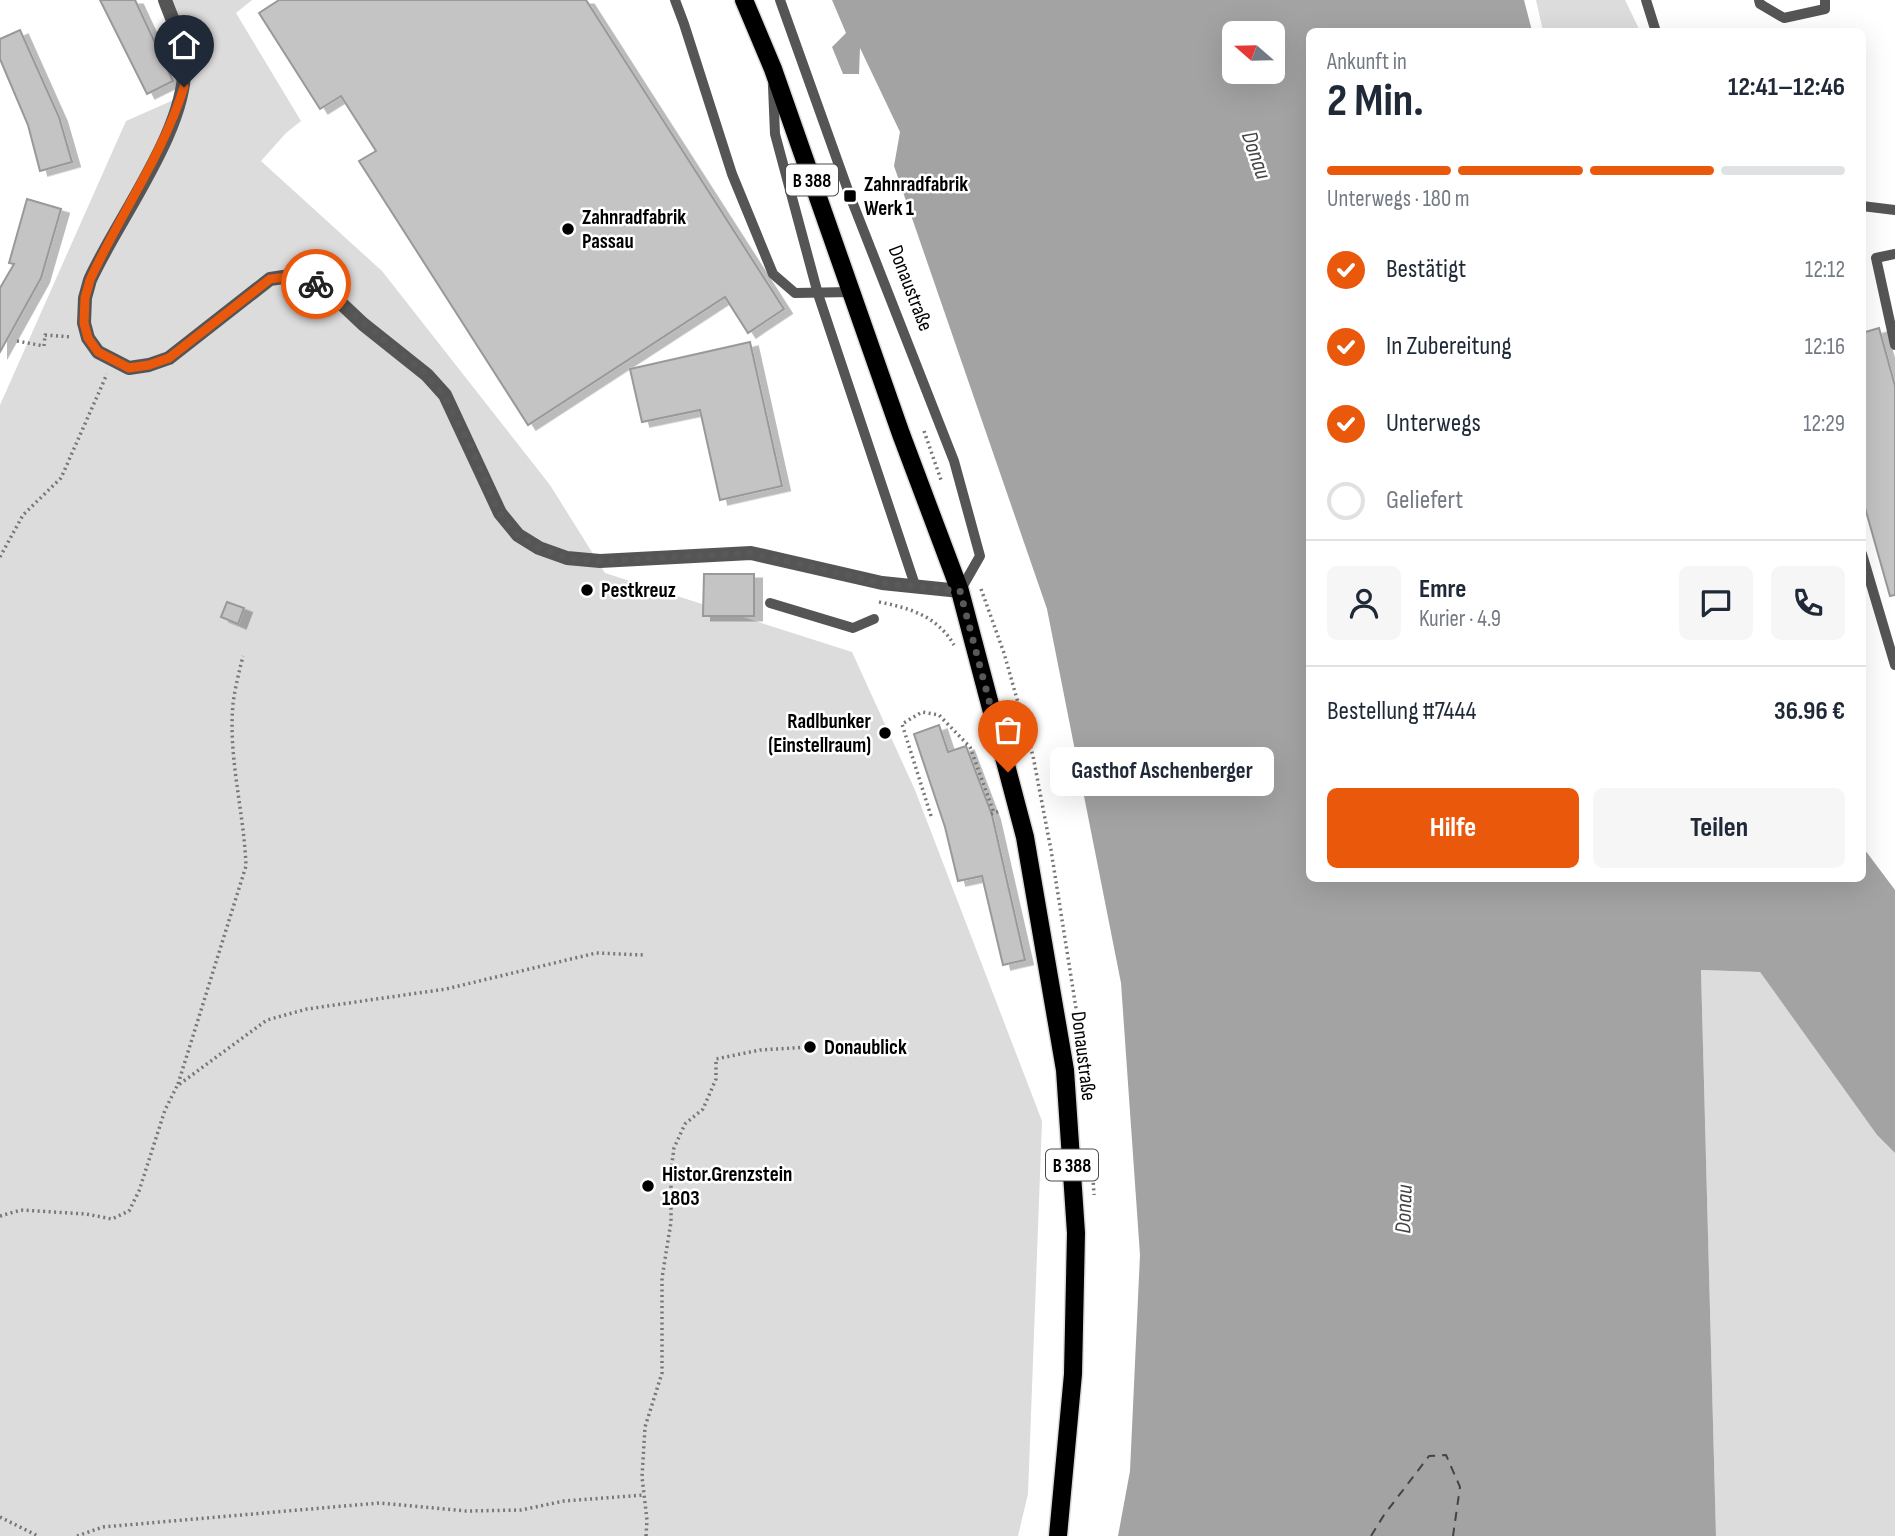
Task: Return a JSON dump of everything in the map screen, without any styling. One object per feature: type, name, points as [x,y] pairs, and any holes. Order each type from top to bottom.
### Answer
[{"type":"main road","name":"Donaustraße","points":[[744,0],[773,69],[960,591],[1025,837],[1065,1070],[1076,1233],[1073,1374],[1058,1536]]},
{"type":"street","points":[[165,0],[184,60],[184,87],[169,130],[148,174],[90,280],[85,298],[84,323],[88,338],[98,352],[129,368],[149,365],[169,358],[270,279],[290,276],[308,279],[328,291],[363,324],[427,375],[444,396],[472,449],[499,513],[518,535],[539,548],[567,558],[600,561],[751,553],[858,578],[916,588],[960,591]]},
{"type":"lane","points":[[675,0],[732,174],[773,274],[795,293],[851,292]]},
{"type":"lane","name":"Donaustraße","points":[[780,0],[850,196],[954,461],[980,556],[960,591]]},
{"type":"lane","points":[[1646,0],[1655,28]]},
{"type":"lane","points":[[1759,0],[1760,4],[1784,18],[1825,9],[1825,0]]},
{"type":"lane","points":[[773,69],[775,134],[818,294],[916,588]]},
{"type":"lane","points":[[1866,206],[1895,211]]},
{"type":"lane","points":[[1866,260],[1895,254]]},
{"type":"lane","points":[[1875,258],[1895,345]]},
{"type":"lane","points":[[1866,567],[1895,665]]},
{"type":"lane","points":[[770,603],[853,628],[874,619]]},
{"type":"path","points":[[17,341],[44,346],[45,335],[88,338]]},
{"type":"path","points":[[0,557],[23,515],[61,478],[113,361]]},
{"type":"path","points":[[877,601],[904,607],[928,617],[949,636],[955,647]]},
{"type":"path","points":[[0,1216],[21,1210],[86,1214],[112,1220],[129,1210],[139,1191],[165,1110],[177,1086],[246,866],[233,741],[233,704],[243,656]]},
{"type":"path","points":[[931,816],[902,724],[922,712],[939,715],[970,747],[992,813],[1003,810]]},
{"type":"path","points":[[177,1086],[268,1020],[307,1009],[446,989],[596,953],[644,955]]},
{"type":"path","points":[[646,1536],[642,1477],[645,1427],[662,1373],[662,1278],[671,1222],[674,1148],[685,1124],[703,1109],[716,1079],[716,1059],[760,1050],[810,1046]]},
{"type":"path","points":[[77,1536],[103,1527],[379,1503],[466,1511],[521,1510],[564,1501],[603,1500],[644,1494]]},
{"type":"path","points":[[0,1517],[37,1536]]},
{"type":"shaded area","points":[[171,0],[252,0],[236,13],[301,121],[286,133],[261,161],[382,271],[550,485],[605,573],[852,652],[915,790],[1042,1121],[1028,1494],[1018,1536],[0,1536],[0,405],[126,121],[187,94],[186,46]]},
{"type":"shaded area","points":[[1536,0],[1625,0],[1639,28],[1542,28]]},
{"type":"shaded area","points":[[1701,970],[1760,972],[1877,1135],[1895,1153],[1895,1536],[1716,1536]]},
{"type":"water","name":"Donau","points":[[832,0],[1524,0],[1531,28],[1306,28],[1306,882],[1866,882],[1866,851],[1895,890],[1895,1153],[1877,1135],[1760,972],[1701,970],[1716,1536],[1118,1536],[1130,1471],[1140,1255],[1121,983],[1047,609],[894,166],[900,132],[860,48],[859,74],[843,74],[832,47],[846,33]]},
{"type":"building","points":[[100,0],[135,0],[173,81],[147,94]]},
{"type":"building","name":"Zahnradfabrik Passau","points":[[279,0],[586,0],[784,309],[748,333],[725,297],[528,425],[359,161],[376,151],[341,96],[320,109],[259,13]]},
{"type":"building","points":[[20,30],[59,117],[72,162],[40,171],[28,125],[0,59],[0,39]]},
{"type":"building","points":[[27,199],[61,209],[41,278],[0,352],[0,288],[14,264],[9,263]]},
{"type":"building","points":[[1879,328],[1895,386],[1895,595],[1890,596],[1866,511],[1866,332]]},
{"type":"building","points":[[750,342],[782,486],[720,500],[700,410],[642,422],[630,369]]},
{"type":"building","points":[[704,574],[754,574],[754,616],[703,616]]},
{"type":"building","points":[[227,602],[244,608],[238,624],[221,617]]},
{"type":"building","points":[[939,725],[948,752],[966,746],[992,815],[1025,960],[1003,965],[982,876],[958,881],[945,827],[914,734]]},
{"type":"ferry route","points":[[1371,1536],[1429,1456],[1446,1455],[1460,1487],[1453,1536]]},
{"type":"way so far","points":[[316,284],[328,291],[363,324],[427,375],[444,396],[472,449],[499,513],[518,535],[539,548],[567,558],[600,561],[722,552],[751,553],[882,583],[960,591],[1008,772]]},
{"type":"place","name":"Zahnradfabrik Werk 1","points":[[850,196]]},
{"type":"place","name":"Zahnradfabrik Passau","points":[[568,229]]},
{"type":"place","name":"Pestkreuz","points":[[587,590]]},
{"type":"place","name":"Radlbunker (Einstellraum)","points":[[885,733]]},
{"type":"place","name":"Gasthof Aschenberger","points":[[1008,772]]},
{"type":"place","name":"Donaublick","points":[[810,1047]]},
{"type":"place","name":"Histor.Grenzstein 1803","points":[[648,1186]]},
{"type":"route","points":[[184,87],[169,130],[148,174],[90,280],[85,298],[84,323],[88,338],[98,352],[113,361],[129,368],[149,365],[169,358],[270,279],[290,276],[308,279],[316,284]]}]
